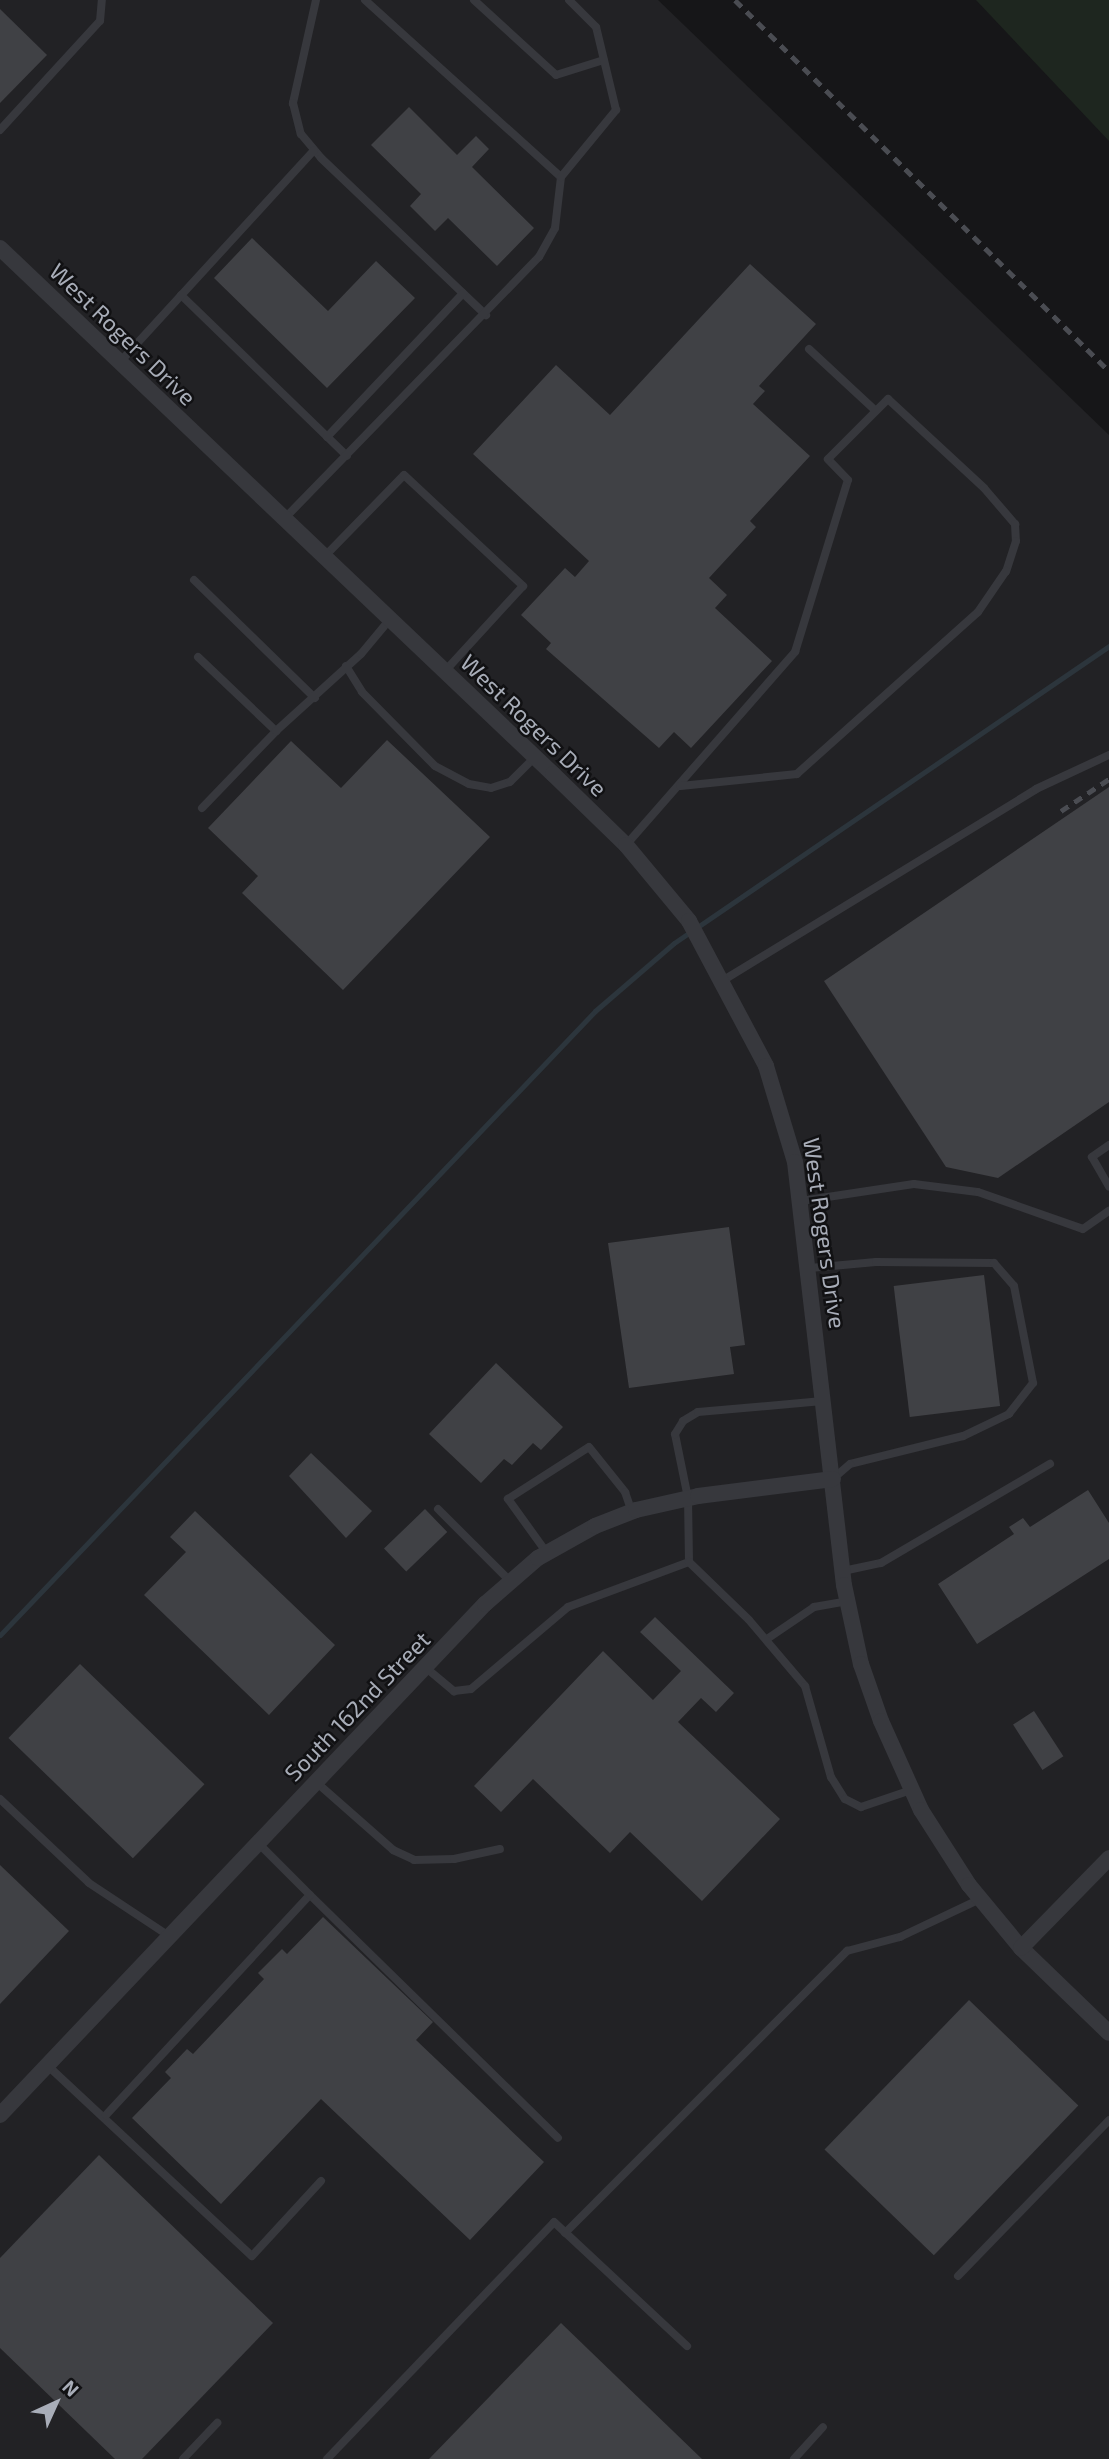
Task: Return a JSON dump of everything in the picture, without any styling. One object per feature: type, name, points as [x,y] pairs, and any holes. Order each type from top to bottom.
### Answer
[{"type":"street","name":"West Rogers Drive","points":[[1,250],[535,757],[625,845],[689,921],[774,1087],[801,1201],[842,1571],[861,1664],[911,1790],[980,1899],[1021,1948],[1109,2033]]},
{"type":"street","name":"South 162nd Street","points":[[0,2115],[510,1581],[547,1553],[632,1512],[688,1498],[833,1479]]},
{"type":"street","points":[[1021,1948],[1109,1858]]},
{"type":"lane","points":[[0,130],[100,21],[102,0]]},
{"type":"lane","points":[[316,0],[293,103],[302,134],[314,150],[486,315]]},
{"type":"lane","points":[[365,0],[561,177]]},
{"type":"lane","points":[[474,0],[556,75],[604,60]]},
{"type":"lane","points":[[285,518],[540,257],[555,228],[561,177],[616,110],[596,26],[569,0]]},
{"type":"lane","points":[[119,362],[314,150]]},
{"type":"lane","points":[[327,437],[463,293]]},
{"type":"lane","points":[[181,295],[347,456]]},
{"type":"lane","points":[[809,349],[876,411]]},
{"type":"lane","points":[[625,845],[681,786],[795,652],[848,480],[828,459],[888,398],[984,488],[1015,524],[1012,553],[995,590],[978,612],[797,774],[681,786]]},
{"type":"lane","points":[[325,556],[404,475],[523,586],[445,671]]},
{"type":"lane","points":[[194,580],[316,698]]},
{"type":"lane","points":[[202,808],[276,731],[316,698],[391,618]]},
{"type":"lane","points":[[198,657],[276,731]]},
{"type":"lane","points":[[346,666],[362,692],[436,766],[469,783],[491,788],[510,782],[535,757]]},
{"type":"lane","points":[[722,981],[1036,789],[1109,755]]},
{"type":"lane","points":[[1109,1145],[1092,1157],[1109,1186]]},
{"type":"lane","points":[[801,1201],[931,1185],[1018,1203],[1083,1229],[1109,1211]]},
{"type":"lane","points":[[810,1268],[876,1262],[993,1263],[1014,1286],[1033,1383],[1009,1414],[975,1431],[850,1464],[833,1479]]},
{"type":"lane","points":[[825,1400],[698,1412],[683,1421],[675,1434],[688,1498],[689,1562],[766,1639],[805,1686],[831,1777],[845,1799],[860,1807],[911,1790]]},
{"type":"lane","points":[[547,1553],[508,1499],[589,1447],[625,1492],[632,1512]]},
{"type":"lane","points":[[842,1571],[881,1563],[1050,1464]]},
{"type":"lane","points":[[438,1509],[510,1581]]},
{"type":"lane","points":[[425,1667],[454,1691],[471,1689],[568,1607],[689,1562]]},
{"type":"lane","points":[[766,1639],[814,1607],[847,1601]]},
{"type":"lane","points":[[316,1782],[393,1850],[414,1860],[454,1859],[500,1849]]},
{"type":"lane","points":[[0,1799],[89,1883],[169,1936]]},
{"type":"lane","points":[[258,1843],[558,2138]]},
{"type":"lane","points":[[106,2115],[310,1895]]},
{"type":"lane","points":[[565,2233],[847,1951],[900,1937],[980,1899]]},
{"type":"lane","points":[[47,2065],[106,2115],[251,2256],[321,2181]]},
{"type":"lane","points":[[958,2276],[1109,2120]]},
{"type":"lane","points":[[327,2459],[554,2222],[687,2346]]},
{"type":"lane","points":[[184,2459],[217,2423]]},
{"type":"lane","points":[[794,2459],[823,2427]]},
{"type":"shaded area","points":[[0,0],[658,0],[1109,435],[1109,2459],[0,2459]]},
{"type":"shaded area","points":[[976,0],[1109,0],[1109,141]]},
{"type":"building","points":[[0,9],[47,55],[0,103]]},
{"type":"building","points":[[409,107],[457,155],[476,136],[489,149],[472,167],[534,228],[497,266],[448,218],[435,231],[410,206],[421,194],[371,145]]},
{"type":"building","points":[[252,238],[328,311],[376,261],[415,298],[327,388],[214,278]]},
{"type":"building","points":[[750,264],[816,324],[759,386],[765,391],[753,404],[810,456],[750,521],[756,527],[709,578],[727,595],[715,608],[772,661],[691,748],[674,732],[659,748],[546,649],[551,643],[521,615],[565,568],[575,577],[589,561],[473,454],[556,365],[610,415]]},
{"type":"building","points":[[387,740],[490,837],[343,990],[242,893],[258,876],[208,828],[291,741],[341,788]]},
{"type":"building","points":[[1109,787],[1109,1102],[998,1178],[946,1167],[824,981]]},
{"type":"building","points":[[729,1227],[745,1345],[730,1347],[734,1374],[629,1388],[608,1243]]},
{"type":"building","points":[[984,1275],[1000,1406],[910,1417],[894,1286]]},
{"type":"building","points":[[496,1363],[563,1427],[541,1450],[533,1443],[512,1465],[504,1459],[481,1483],[429,1434]]},
{"type":"building","points":[[311,1453],[372,1511],[346,1538],[289,1476]]},
{"type":"building","points":[[1088,1490],[1109,1523],[1109,1559],[977,1644],[938,1584],[1014,1534],[1009,1527],[1023,1518],[1030,1527]]},
{"type":"building","points":[[425,1509],[447,1532],[406,1572],[384,1549]]},
{"type":"building","points":[[195,1511],[335,1645],[269,1715],[144,1595],[186,1552],[170,1537]]},
{"type":"building","points":[[655,1617],[734,1693],[716,1712],[701,1698],[678,1722],[780,1819],[702,1901],[630,1832],[610,1853],[533,1779],[501,1812],[474,1786],[603,1651],[653,1700],[681,1671],[640,1632]]},
{"type":"building","points":[[80,1664],[204,1784],[133,1858],[8,1738]]},
{"type":"building","points":[[1034,1711],[1063,1756],[1042,1770],[1013,1725]]},
{"type":"building","points":[[0,1865],[69,1931],[0,2004]]},
{"type":"building","points":[[323,1917],[433,2022],[416,2040],[544,2162],[470,2240],[321,2099],[221,2204],[132,2118],[171,2078],[165,2072],[187,2049],[193,2054],[264,1979],[258,1973],[282,1949],[287,1954]]},
{"type":"building","points":[[969,2000],[1078,2106],[934,2255],[825,2150]]},
{"type":"building","points":[[99,2155],[273,2323],[142,2459],[115,2459],[0,2348],[0,2258]]},
{"type":"building","points":[[561,2323],[702,2459],[429,2459]]},
{"type":"waterway","points":[[0,1635],[595,1011],[674,943],[1109,646]]},
{"type":"railway","points":[[735,0],[1109,371]]},
{"type":"railway","points":[[1061,811],[1109,779]]}]
